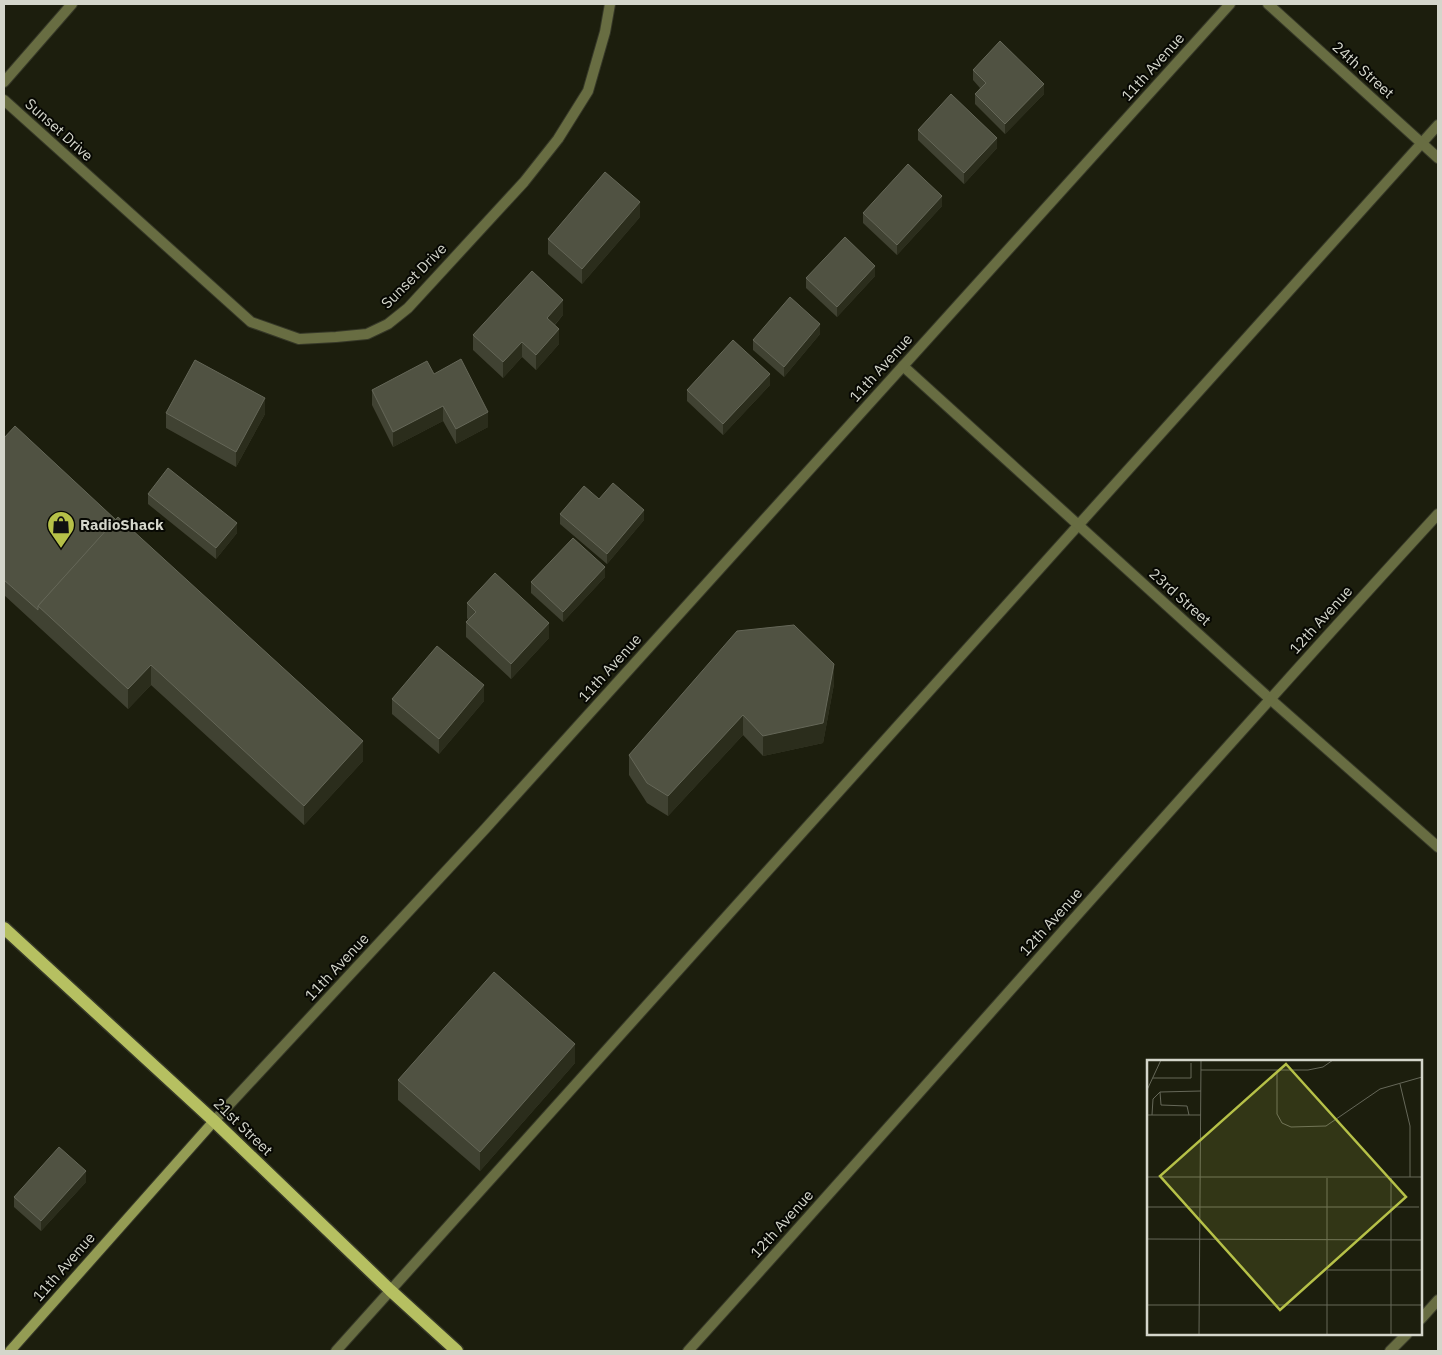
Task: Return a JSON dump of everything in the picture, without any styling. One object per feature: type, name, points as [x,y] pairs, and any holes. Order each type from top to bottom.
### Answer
[{"type":"main road","name":"21st Street","points":[[4,928],[214,1121],[390,1290],[457,1351]]},
{"type":"main road","name":"11th Avenue","points":[[10,1351],[214,1121]]},
{"type":"street","points":[[4,82],[72,4]]},
{"type":"street","name":"Sunset Drive","points":[[4,100],[252,322],[298,339],[367,334],[388,324],[408,308],[524,182],[558,139],[588,91],[605,32],[610,4]]},
{"type":"street","name":"11th Avenue","points":[[214,1121],[479,836],[1230,4]]},
{"type":"street","name":"24th Street","points":[[1268,4],[1438,158]]},
{"type":"street","points":[[336,1351],[1077,524],[1438,125]]},
{"type":"street","name":"23rd Street","points":[[903,366],[1269,698],[1438,847]]},
{"type":"street","name":"12th Avenue","points":[[688,1351],[932,1080],[1269,698],[1438,514]]},
{"type":"street","points":[[1422,1317],[1438,1300]]},
{"type":"street","points":[[1390,1351],[1406,1335]]},
{"type":"building","points":[[1000,41],[1044,84],[1005,124],[975,94],[986,83],[973,70]]},
{"type":"building","points":[[951,94],[997,138],[964,173],[918,130]]},
{"type":"building","points":[[908,164],[942,196],[897,245],[863,213]]},
{"type":"building","points":[[605,172],[640,202],[582,269],[548,239]]},
{"type":"building","points":[[845,237],[875,266],[837,307],[806,278]]},
{"type":"building","points":[[532,271],[563,300],[547,318],[559,329],[536,355],[522,342],[503,362],[473,335]]},
{"type":"building","points":[[790,297],[820,324],[784,367],[753,340]]},
{"type":"building","points":[[733,340],[770,374],[723,424],[687,390]]},
{"type":"building","points":[[461,359],[488,412],[456,429],[443,406],[393,432],[372,390],[427,361],[434,374]]},
{"type":"building","points":[[195,360],[265,398],[236,452],[166,413]]},
{"type":"building","points":[[15,426],[116,520],[38,606],[38,610],[4,580],[4,438]]},
{"type":"building","points":[[168,468],[237,523],[216,548],[148,494]]},
{"type":"building","points":[[613,483],[644,510],[607,554],[560,514],[584,486],[599,499]]},
{"type":"building","points":[[118,517],[363,741],[304,806],[151,665],[128,689],[38,606]]},
{"type":"building","points":[[573,538],[605,567],[563,612],[531,582]]},
{"type":"building","points":[[495,573],[549,623],[511,664],[466,622],[476,612],[467,603]]},
{"type":"building","points":[[794,625],[834,664],[823,723],[763,736],[743,715],[668,796],[647,783],[629,755],[737,631]]},
{"type":"building","points":[[437,646],[484,685],[439,739],[392,699]]},
{"type":"building","points":[[494,972],[575,1044],[480,1152],[398,1080]]},
{"type":"building","points":[[59,1147],[86,1171],[41,1221],[14,1197]]},
{"type":"place","name":"RadioShack","points":[[61,549]]}]
